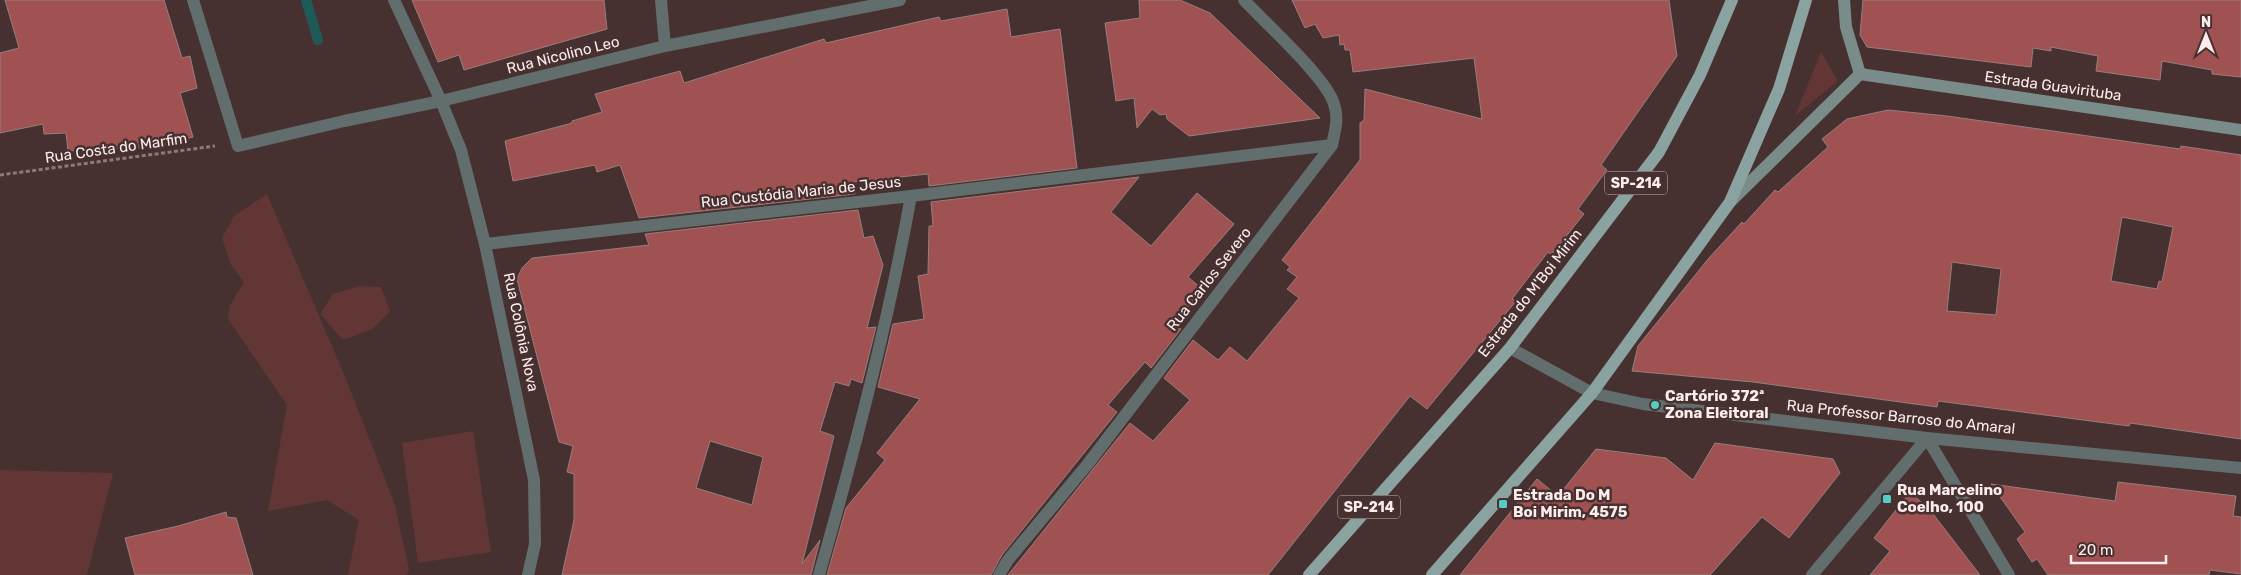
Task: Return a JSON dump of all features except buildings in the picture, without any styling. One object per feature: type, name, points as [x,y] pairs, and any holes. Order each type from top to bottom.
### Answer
[{"type":"main road","name":"Estrada do M'Boi Mirim","points":[[1308,575],[1510,348],[1659,152],[1700,75],[1732,0]]},
{"type":"main road","points":[[1432,575],[1592,393],[1730,202],[1779,89],[1806,0]]},
{"type":"street","points":[[193,0],[235,144]]},
{"type":"street","name":"Rua Colônia Nova","points":[[394,0],[441,101],[461,150],[485,244],[534,480],[535,544],[528,575]]},
{"type":"street","points":[[662,0],[665,46]]},
{"type":"street","name":"Rua Nicolino Leo","points":[[235,144],[241,146],[344,121],[441,101],[665,46],[900,0]]},
{"type":"street","name":"Rua Carlos Severo","points":[[999,575],[1008,560],[1087,465],[1224,285],[1312,175],[1332,145],[1337,117],[1334,103],[1324,85],[1244,0]]},
{"type":"street","points":[[1730,202],[1860,74],[1846,27],[1844,0]]},
{"type":"street","name":"Estrada Guavirituba","points":[[1860,74],[2241,130]]},
{"type":"street","points":[[911,196],[1332,145]]},
{"type":"street","name":"Rua Custódia Maria de Jesus","points":[[485,244],[911,196],[898,271],[869,395],[819,575]]},
{"type":"street","name":"Rua Professor Barroso do Amaral","points":[[1510,348],[1592,393],[1643,404],[1926,438],[2241,468]]},
{"type":"street","points":[[1812,575],[1926,438],[2010,575]]},
{"type":"path","name":"Rua Costa do Marfim","points":[[0,175],[235,144]]},
{"type":"shaded area","points":[[1821,52],[1838,81],[1795,116]]},
{"type":"shaded area","points":[[267,194],[346,379],[394,502],[409,569],[407,575],[348,575],[359,520],[327,500],[268,511],[287,405],[228,319],[230,305],[244,282],[231,265],[222,238],[234,216]]},
{"type":"shaded area","points":[[360,286],[381,287],[390,311],[372,329],[343,340],[320,314],[333,294]]},
{"type":"shaded area","points":[[473,431],[491,552],[418,563],[402,443]]},
{"type":"shaded area","points":[[0,470],[113,473],[87,575],[0,575]]},
{"type":"waterway","points":[[306,0],[318,40]]},
{"type":"place","name":"Cartório 372ª Zona Eleitoral","points":[[1655,405]]},
{"type":"place","name":"Rua Marcelino Coelho, 100","points":[[1887,499]]},
{"type":"place","name":"Estrada Do M Boi Mirim, 4575","points":[[1503,504]]}]
